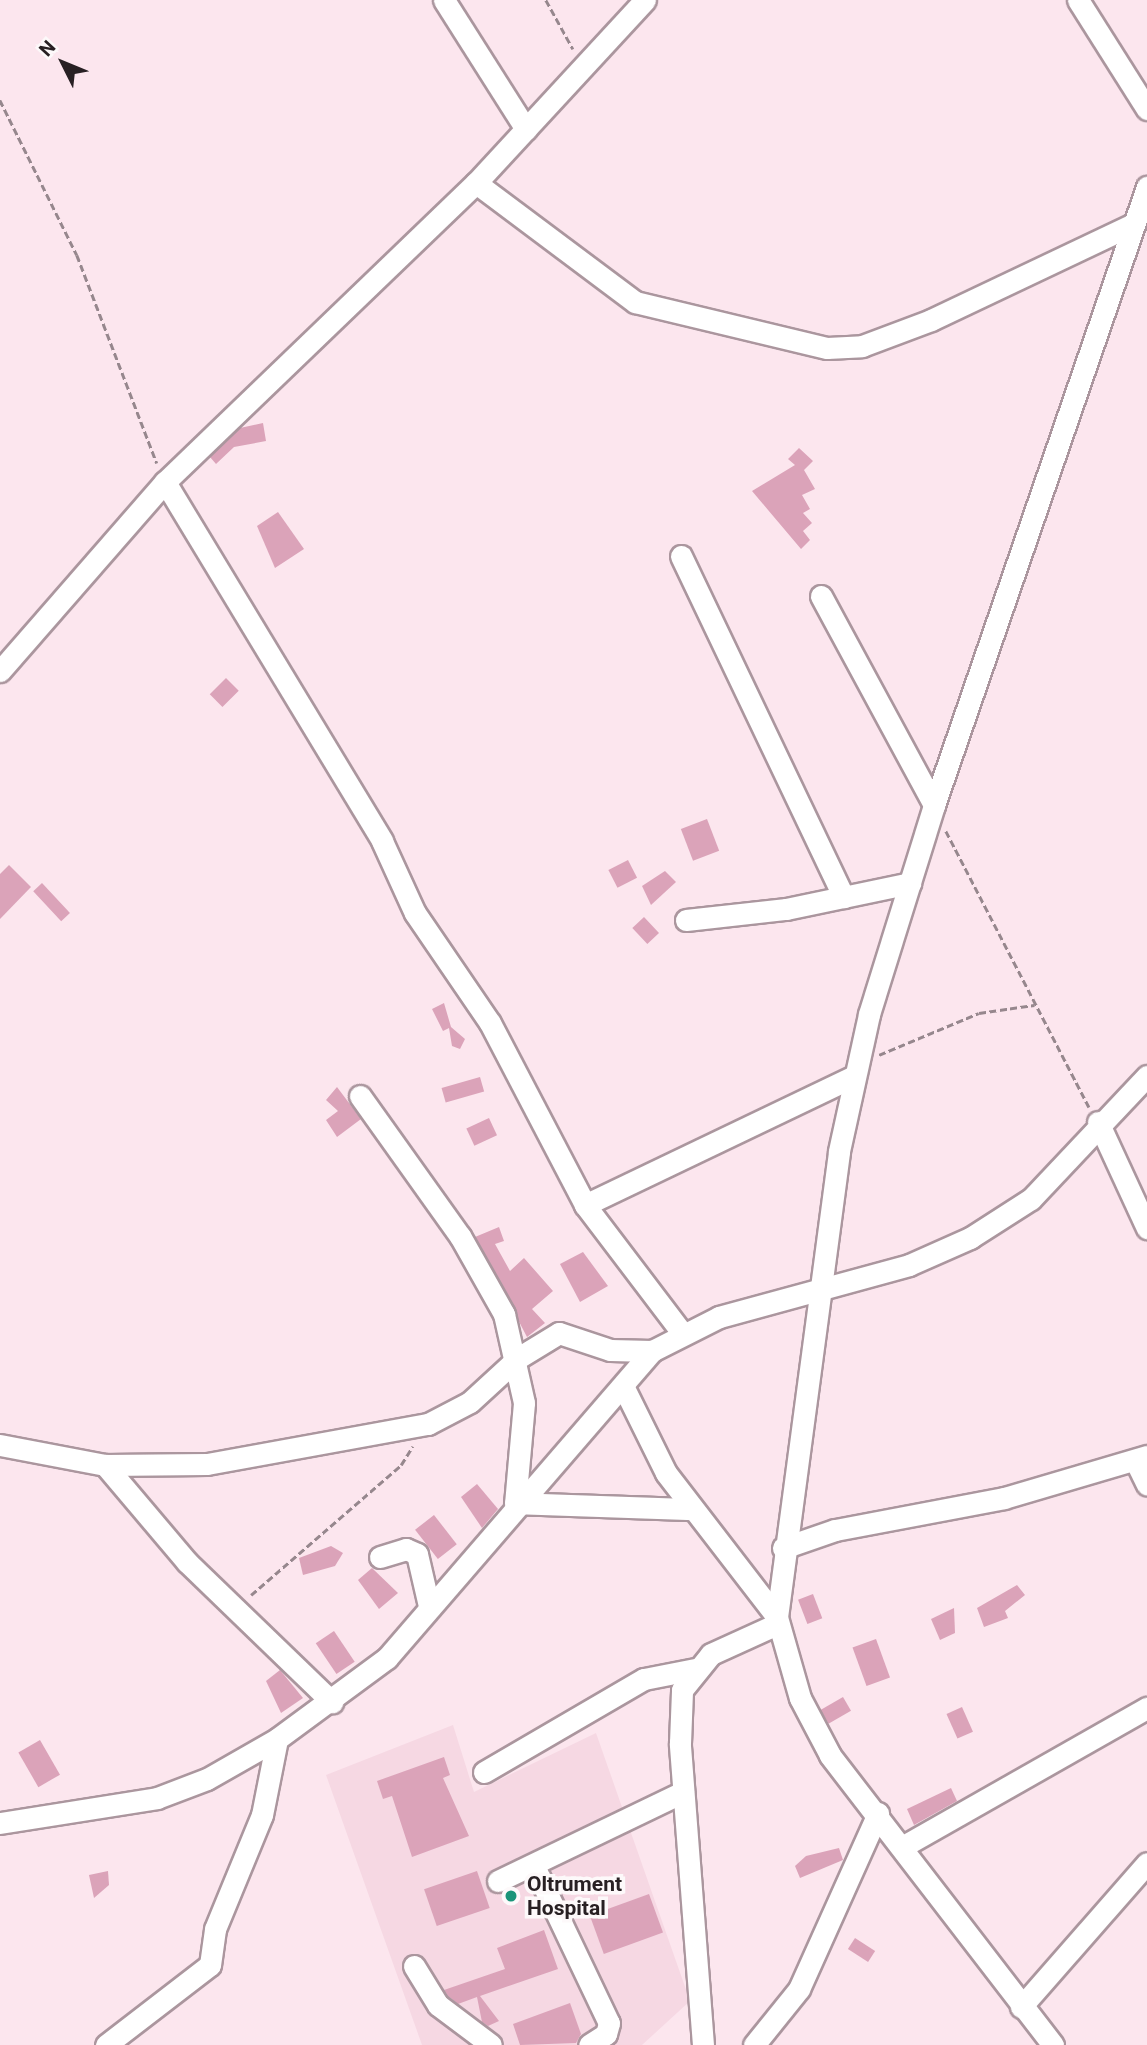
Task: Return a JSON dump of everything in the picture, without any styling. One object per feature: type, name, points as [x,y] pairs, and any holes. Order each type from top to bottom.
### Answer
[{"type":"street","points":[[444,0],[526,129]]},
{"type":"street","points":[[0,671],[165,482],[476,183],[645,0]]},
{"type":"street","points":[[1078,0],[1147,109]]},
{"type":"street","points":[[476,183],[635,302],[827,348],[862,346],[932,320],[1133,224]]},
{"type":"street","points":[[777,1620],[783,1548],[855,1070],[934,810],[1147,187]]},
{"type":"street","points":[[165,482],[382,841],[415,913],[490,1023],[584,1205],[682,1333]]},
{"type":"street","points":[[681,556],[844,897]]},
{"type":"street","points":[[821,596],[934,810]]},
{"type":"street","points":[[686,920],[844,897],[910,883]]},
{"type":"street","points":[[584,1205],[855,1070]]},
{"type":"street","points":[[0,1823],[158,1798],[208,1779],[277,1739],[332,1702],[387,1658],[515,1503],[623,1386],[652,1350],[682,1333],[821,1287],[909,1265],[970,1238],[1031,1199],[1098,1122],[1147,1076]]},
{"type":"street","points":[[360,1096],[460,1236],[504,1314],[518,1358],[524,1403],[515,1503]]},
{"type":"street","points":[[1098,1122],[1147,1228]]},
{"type":"street","points":[[0,1445],[105,1465],[184,1466],[428,1424],[470,1402],[518,1358],[559,1333],[610,1350],[652,1350]]},
{"type":"street","points":[[623,1386],[691,1510],[777,1620],[815,1729],[1021,2007],[1053,2045]]},
{"type":"street","points":[[783,1548],[1142,1459],[1147,1485]]},
{"type":"street","points":[[105,1465],[234,1608],[332,1702]]},
{"type":"street","points":[[515,1503],[691,1510]]},
{"type":"street","points":[[380,1557],[406,1549],[417,1554],[429,1606]]},
{"type":"street","points":[[484,1772],[645,1679],[695,1669],[777,1620]]},
{"type":"street","points":[[695,1669],[682,1690],[683,1792],[702,2045]]},
{"type":"street","points":[[902,1847],[1147,1708]]},
{"type":"street","points":[[106,2045],[210,1965],[215,1929],[262,1815],[277,1739]]},
{"type":"street","points":[[498,1881],[683,1792]]},
{"type":"street","points":[[754,2045],[799,1989],[878,1813]]},
{"type":"street","points":[[1021,2007],[1147,1863]]},
{"type":"street","points":[[534,1866],[610,2023],[607,2034],[589,2045]]},
{"type":"street","points":[[414,1966],[438,2005],[491,2045]]},
{"type":"path","points":[[546,0],[582,68]]},
{"type":"path","points":[[0,100],[77,255],[165,482]]},
{"type":"path","points":[[934,810],[952,838],[1034,1005],[1098,1122]]},
{"type":"path","points":[[855,1070],[978,1013],[1034,1005]]},
{"type":"path","points":[[234,1608],[401,1465],[428,1424]]},
{"type":"shaded area","name":"Oltrument Hospital","points":[[453,1725],[474,1792],[596,1733],[690,2001],[642,2045],[422,2045],[326,1775]]},
{"type":"building","points":[[263,423],[266,441],[234,447],[216,464],[210,457],[240,428]]},
{"type":"building","points":[[799,448],[813,461],[804,470],[815,489],[802,495],[810,509],[803,513],[812,523],[803,531],[810,540],[801,549],[752,491],[795,465],[788,459]]},
{"type":"building","points":[[278,512],[304,549],[275,568],[257,526]]},
{"type":"building","points":[[226,678],[239,691],[222,707],[210,694]]},
{"type":"building","points":[[707,819],[719,851],[693,861],[681,829]]},
{"type":"building","points":[[628,860],[637,878],[617,888],[608,870]]},
{"type":"building","points":[[9,865],[31,887],[0,919],[0,874]]},
{"type":"building","points":[[665,871],[676,882],[651,905],[642,886]]},
{"type":"building","points":[[42,883],[70,913],[61,921],[33,891]]},
{"type":"building","points":[[644,917],[659,933],[647,944],[632,928]]},
{"type":"building","points":[[444,1003],[451,1027],[465,1039],[460,1049],[452,1046],[449,1028],[443,1031],[432,1009]]},
{"type":"building","points":[[480,1077],[484,1091],[446,1102],[442,1088]]},
{"type":"building","points":[[337,1087],[361,1119],[337,1137],[326,1120],[338,1111],[326,1100]]},
{"type":"building","points":[[489,1118],[497,1135],[474,1146],[466,1129]]},
{"type":"building","points":[[499,1227],[504,1241],[495,1244],[510,1271],[524,1258],[553,1291],[532,1309],[545,1323],[527,1337],[475,1237]]},
{"type":"building","points":[[583,1252],[608,1286],[580,1302],[560,1264]]},
{"type":"building","points":[[477,1484],[498,1509],[482,1528],[461,1497]]},
{"type":"building","points":[[434,1515],[457,1544],[438,1559],[415,1530]]},
{"type":"building","points":[[331,1546],[343,1553],[335,1566],[303,1575],[299,1558]]},
{"type":"building","points":[[372,1568],[398,1593],[379,1609],[358,1580]]},
{"type":"building","points":[[1017,1585],[1025,1595],[1005,1611],[1008,1618],[984,1627],[977,1608]]},
{"type":"building","points":[[813,1594],[822,1618],[807,1624],[798,1600]]},
{"type":"building","points":[[954,1608],[955,1633],[940,1640],[931,1619]]},
{"type":"building","points":[[334,1631],[355,1662],[336,1674],[316,1643]]},
{"type":"building","points":[[876,1639],[890,1678],[867,1686],[853,1648]]},
{"type":"building","points":[[280,1670],[303,1698],[281,1713],[266,1681]]},
{"type":"building","points":[[843,1697],[851,1711],[828,1724],[820,1710]]},
{"type":"building","points":[[962,1707],[973,1732],[957,1739],[946,1714]]},
{"type":"building","points":[[40,1740],[60,1775],[38,1787],[18,1752]]},
{"type":"building","points":[[444,1757],[450,1775],[443,1778],[469,1836],[412,1857],[392,1796],[383,1799],[377,1781]]},
{"type":"building","points":[[951,1788],[957,1801],[914,1825],[907,1809]]},
{"type":"building","points":[[839,1848],[843,1860],[800,1878],[795,1866],[806,1856]]},
{"type":"building","points":[[108,1871],[109,1885],[94,1898],[89,1875]]},
{"type":"building","points":[[477,1871],[490,1908],[437,1926],[424,1889]]},
{"type":"building","points":[[649,1894],[663,1933],[604,1954],[590,1916]]},
{"type":"building","points":[[544,1930],[558,1969],[480,1996],[499,2021],[488,2026],[482,2022],[477,1997],[458,2004],[444,1990],[505,1969],[497,1948]]},
{"type":"building","points":[[855,1938],[875,1951],[868,1962],[848,1949]]},
{"type":"building","points":[[570,2003],[581,2034],[576,2043],[520,2045],[513,2024]]},
{"type":"place","name":"Oltrument Hospital","points":[[511,1896]]}]
